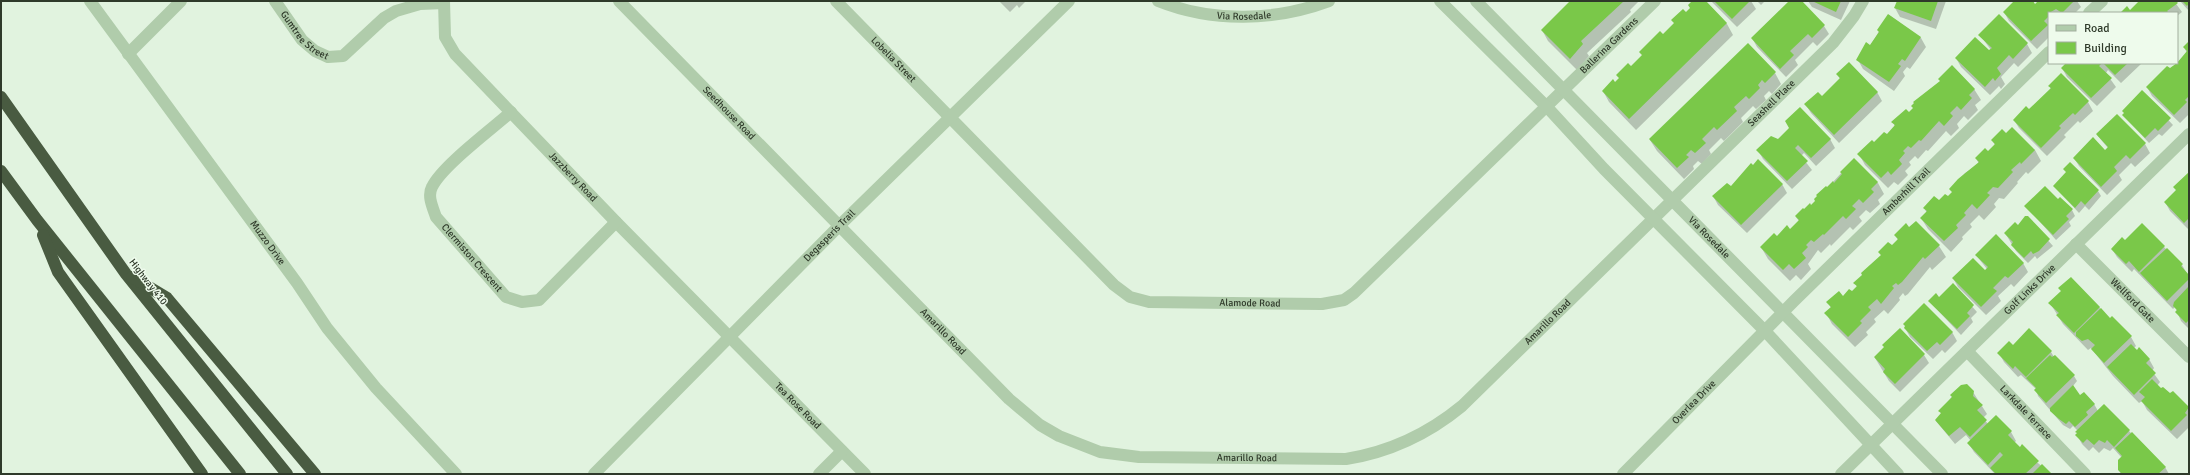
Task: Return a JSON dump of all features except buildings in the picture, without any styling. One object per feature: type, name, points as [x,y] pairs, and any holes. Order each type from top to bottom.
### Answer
[{"type":"highway","name":"Highway 410","points":[[1,97],[126,274],[287,474]]},
{"type":"highway","points":[[1,171],[37,220],[240,474]]},
{"type":"highway","points":[[37,220],[58,272],[202,474]]},
{"type":"highway","points":[[126,274],[167,298],[315,474]]},
{"type":"street","name":"Muzzo Drive","points":[[90,1],[297,283],[327,328],[376,388],[456,474]]},
{"type":"street","points":[[128,54],[181,1]]},
{"type":"street","name":"Gumtree Street","points":[[275,1],[302,40],[316,51],[328,57],[343,56],[384,18],[396,11],[420,4],[444,2]]},
{"type":"street","name":"Seedhouse Road","points":[[618,1],[840,225]]},
{"type":"street","name":"Lobelia Street","points":[[836,1],[950,117]]},
{"type":"street","name":"Degasperis Trail","points":[[594,474],[840,225],[1069,1]]},
{"type":"street","name":"Via Rosedale","points":[[1158,1],[1192,12],[1220,16],[1252,17],[1281,15],[1329,1]]},
{"type":"street","points":[[1440,1],[1547,107],[1604,169],[1765,331],[1898,474]]},
{"type":"street","name":"Via Rosedale","points":[[1476,1],[1563,91],[1673,199],[1782,314],[1942,474]]},
{"type":"street","name":"Ballerina Gardens","points":[[1547,107],[1655,1]]},
{"type":"street","name":"Seashell Place","points":[[1653,218],[1833,43],[1854,16],[1863,1]]},
{"type":"street","points":[[2090,12],[2102,1]]},
{"type":"street","name":"Jazzberry Road","points":[[444,2],[445,37],[455,54],[616,222],[730,338]]},
{"type":"street","name":"Amberhill Trail","points":[[1765,331],[2048,53]]},
{"type":"street","name":"Alamode Road","points":[[950,117],[1114,285],[1130,297],[1149,302],[1322,304],[1344,300],[1354,293],[1547,107]]},
{"type":"street","name":"Clermiston Crescent","points":[[511,112],[444,171],[431,188],[431,203],[436,217],[506,298],[522,302],[539,300],[616,222]]},
{"type":"street","name":"Golf Links Drive","points":[[1870,445],[2189,135]]},
{"type":"street","name":"Amarillo Road","points":[[840,225],[1008,399],[1040,425],[1059,436],[1100,452],[1139,457],[1346,459],[1377,453],[1400,445],[1423,434],[1447,418],[1462,406],[1653,218]]},
{"type":"street","name":"Wellford Gate","points":[[2076,244],[2189,358]]},
{"type":"street","name":"Overlea Drive","points":[[1623,474],[1765,331]]},
{"type":"street","name":"Tea Rose Road","points":[[730,338],[865,474]]},
{"type":"street","name":"Larkdale Terrace","points":[[1968,351],[2085,474]]},
{"type":"street","points":[[1841,474],[1870,445]]},
{"type":"street","points":[[819,474],[842,451]]}]
